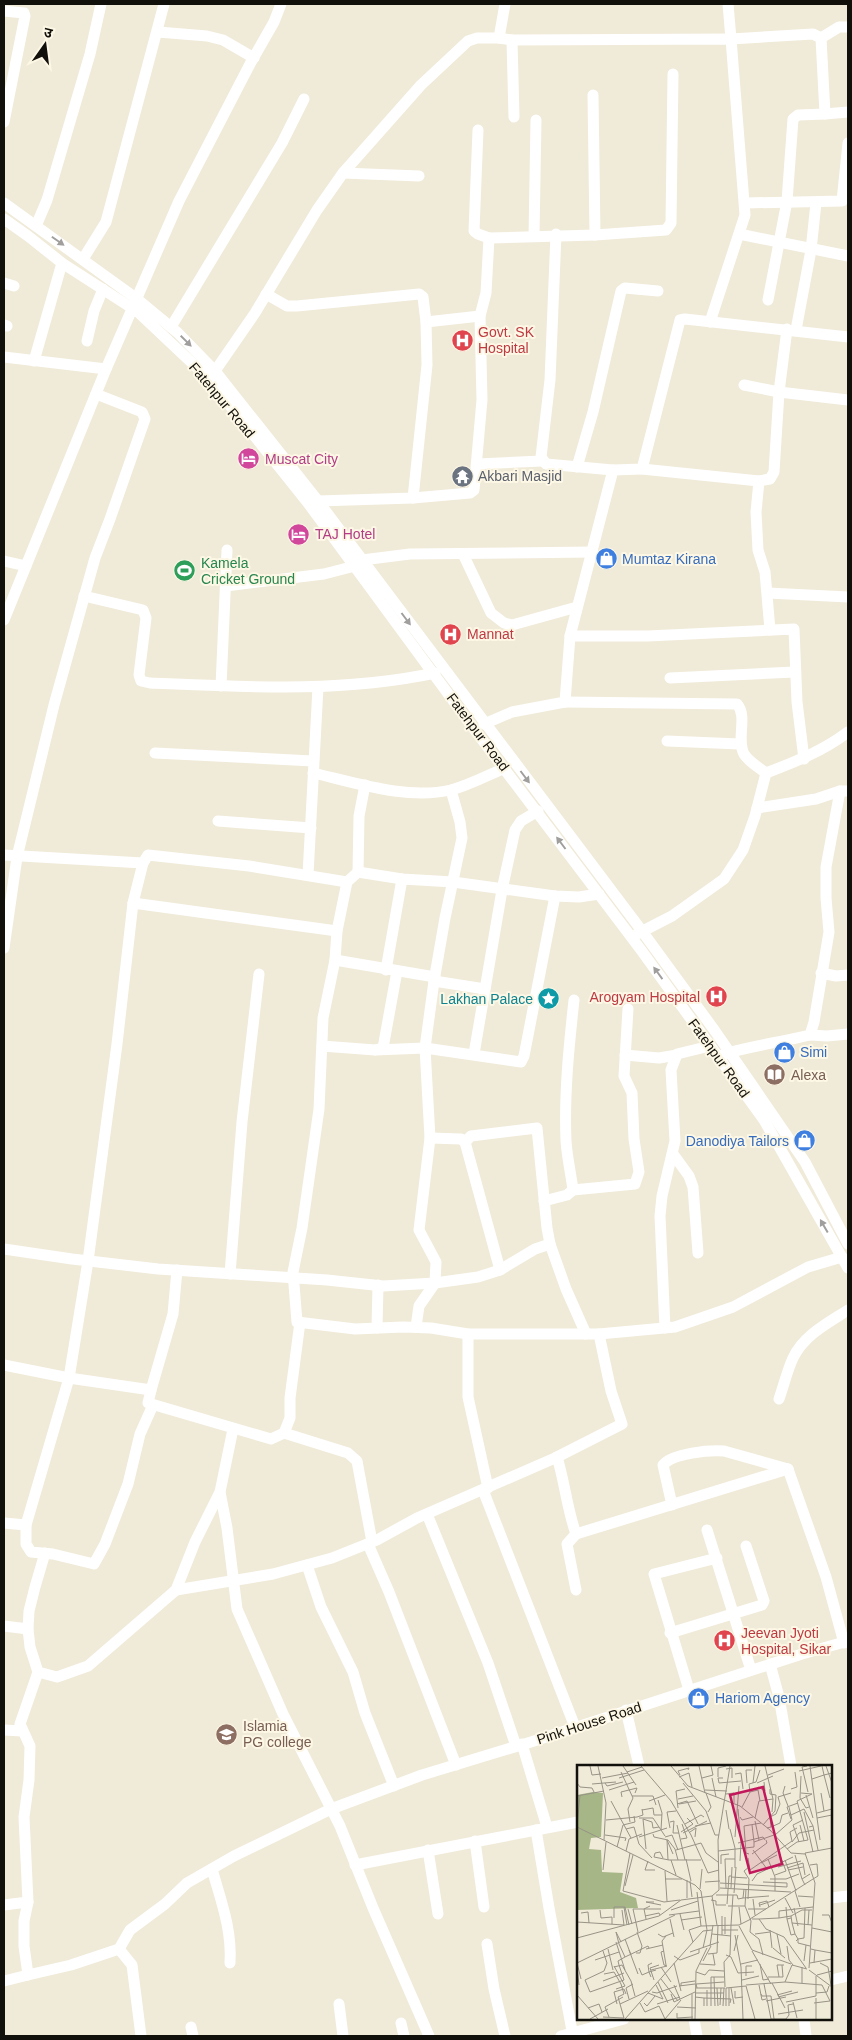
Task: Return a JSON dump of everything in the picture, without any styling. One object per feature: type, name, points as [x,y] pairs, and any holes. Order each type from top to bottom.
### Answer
[{"type":"street","points":[[36,226],[47,200],[90,54],[101,4]]},
{"type":"street","points":[[83,259],[106,222],[164,4]]},
{"type":"street","points":[[4,620],[106,369],[180,201],[274,22],[281,4]]},
{"type":"street","points":[[499,38],[504,4]]},
{"type":"street","points":[[710,322],[745,215],[728,4]]},
{"type":"street","points":[[4,11],[16,11],[24,13],[25,16],[4,122]]},
{"type":"street","points":[[821,38],[839,28],[848,27]]},
{"type":"street","points":[[158,32],[207,36],[223,40],[254,58]]},
{"type":"street","points":[[215,371],[266,294],[317,210],[343,173],[421,85],[468,41],[477,38],[512,40],[731,39],[813,34],[821,38]]},
{"type":"street","points":[[821,38],[825,114]]},
{"type":"street","points":[[512,40],[514,118]]},
{"type":"street","points":[[478,130],[474,231],[478,234],[489,238],[556,234],[595,235],[666,230],[671,223],[673,74]]},
{"type":"street","points":[[593,95],[595,235]]},
{"type":"street","points":[[170,327],[282,143],[304,99]]},
{"type":"street","points":[[768,300],[787,202],[793,119],[798,115],[848,112]]},
{"type":"street","points":[[534,236],[536,120]]},
{"type":"street","points":[[745,203],[844,203],[848,143]]},
{"type":"street","points":[[343,173],[419,176]]},
{"type":"street","points":[[477,464],[542,461],[546,464],[577,468],[642,469],[759,481],[770,479],[774,472],[780,392],[811,250],[816,202]]},
{"type":"street","points":[[4,203],[83,259],[135,304],[170,327],[215,371],[318,501],[358,563],[461,702],[484,724],[642,931],[730,1052],[805,1162],[848,1244]]},
{"type":"street","name":"Fatehpur Road","points":[[4,220],[62,263],[103,289],[135,304],[208,378],[358,563],[435,673],[461,702],[505,768],[632,937],[764,1120],[848,1268]]},
{"type":"street","points":[[542,461],[550,380],[556,234]]},
{"type":"street","points":[[739,234],[848,256]]},
{"type":"street","points":[[318,501],[413,498],[470,493],[474,490],[482,400],[480,316],[486,293],[489,238]]},
{"type":"street","points":[[34,361],[62,263]]},
{"type":"street","points":[[577,468],[593,412],[621,291],[625,288],[658,292]]},
{"type":"street","points":[[87,341],[94,311],[103,289]]},
{"type":"street","points":[[266,294],[287,306],[419,294],[422,297],[426,322],[427,365],[413,498]]},
{"type":"street","points":[[426,322],[480,316]]},
{"type":"street","points":[[642,469],[680,320],[685,318],[848,337]]},
{"type":"street","points":[[4,357],[106,369]]},
{"type":"street","points":[[744,385],[780,392],[848,400]]},
{"type":"street","points":[[4,948],[17,857],[54,705],[95,558],[145,418],[142,412],[96,394]]},
{"type":"street","points":[[565,702],[570,636],[614,470]]},
{"type":"street","points":[[759,481],[756,512],[758,550],[765,572],[770,630]]},
{"type":"street","points":[[221,686],[227,550]]},
{"type":"street","points":[[226,586],[324,574],[358,563],[410,554],[593,552]]},
{"type":"street","points":[[463,554],[491,613],[504,623],[512,625],[577,607]]},
{"type":"street","points":[[4,561],[26,566]]},
{"type":"street","points":[[768,593],[848,598]]},
{"type":"street","points":[[84,596],[143,610],[146,618],[139,675],[141,681],[150,683],[318,687],[367,684],[435,673]]},
{"type":"street","points":[[570,636],[648,636],[794,629],[800,743],[804,759]]},
{"type":"street","points":[[670,678],[795,672]]},
{"type":"street","points":[[308,876],[318,687]]},
{"type":"street","points":[[484,724],[512,712],[565,702],[736,704],[741,710],[740,744],[745,756],[766,773]]},
{"type":"street","points":[[766,773],[804,759],[833,743],[848,732]]},
{"type":"street","points":[[667,741],[740,744]]},
{"type":"street","points":[[155,753],[313,761]]},
{"type":"street","points":[[313,773],[364,785],[418,793],[451,790],[505,768]]},
{"type":"street","points":[[632,937],[672,916],[724,879],[743,850],[766,773]]},
{"type":"street","points":[[364,785],[359,816],[358,872],[347,882],[338,930],[335,960],[323,1018],[319,1109],[302,1228],[293,1272],[297,1322],[355,1329],[416,1327],[468,1334],[599,1334],[675,1327],[733,1307],[808,1268],[842,1257]]},
{"type":"street","points":[[416,1327],[419,1306],[435,1283],[436,1262],[419,1230],[430,1138],[426,1048],[434,979],[462,838],[460,822],[451,790]]},
{"type":"street","points":[[757,808],[816,799],[844,791],[826,867],[829,932],[814,1022],[810,1035]]},
{"type":"street","points":[[474,1054],[502,890],[517,826],[538,811]]},
{"type":"street","points":[[218,821],[310,828]]},
{"type":"street","points":[[4,855],[142,863]]},
{"type":"street","points":[[154,1405],[140,1434],[128,1484],[105,1544],[94,1564],[45,1553],[31,1552],[26,1544],[26,1525],[69,1378],[88,1261],[134,903],[142,863],[148,856],[210,861],[347,882]]},
{"type":"street","points":[[358,872],[402,879],[453,882],[555,896],[579,897],[599,894]]},
{"type":"street","points":[[374,1050],[383,1048],[402,879]]},
{"type":"street","points":[[322,1046],[374,1050],[426,1048],[521,1062],[524,1056],[555,896]]},
{"type":"street","points":[[134,903],[338,930]]},
{"type":"street","points":[[335,960],[486,989]]},
{"type":"street","points":[[822,973],[836,976],[848,975]]},
{"type":"street","points":[[230,1274],[242,1122],[260,974]]},
{"type":"street","points":[[574,1000],[568,1054],[566,1142],[574,1190]]},
{"type":"street","points":[[544,1201],[567,1195],[574,1190],[635,1184],[637,1180],[639,1172],[634,1139],[632,1093],[624,1076],[628,1009]]},
{"type":"street","points":[[718,1056],[810,1035],[848,1034]]},
{"type":"street","points":[[625,1055],[660,1058],[710,1046]]},
{"type":"street","points":[[665,1328],[660,1216],[662,1196],[675,1142],[671,1070],[677,1055]]},
{"type":"street","points":[[465,1142],[471,1136],[537,1128],[550,1244],[566,1289],[586,1334]]},
{"type":"street","points":[[430,1138],[461,1139],[465,1142],[500,1270]]},
{"type":"street","points":[[673,1154],[689,1176],[693,1187],[698,1253]]},
{"type":"street","points":[[4,1249],[88,1261],[177,1270],[378,1285],[435,1283],[478,1277],[500,1270],[535,1249],[550,1244]]},
{"type":"street","points":[[177,1270],[172,1314],[148,1403],[271,1439],[284,1433],[348,1453],[357,1461],[370,1543],[456,1764]]},
{"type":"street","points":[[377,1328],[378,1285]]},
{"type":"street","points":[[779,1399],[793,1358],[802,1344],[816,1331],[848,1310]]},
{"type":"street","points":[[284,1433],[290,1418],[290,1398],[300,1322]]},
{"type":"street","points":[[468,1334],[468,1397],[485,1489],[574,1727]]},
{"type":"street","points":[[176,1590],[273,1574],[332,1558],[370,1543],[427,1514],[557,1457],[622,1424],[611,1391],[599,1334]]},
{"type":"street","points":[[4,1365],[69,1378],[152,1390]]},
{"type":"street","points":[[38,1672],[58,1677],[88,1666],[176,1590],[194,1542],[220,1492],[233,1429]]},
{"type":"street","points":[[672,1505],[663,1465],[666,1461],[686,1455],[724,1451],[788,1469]]},
{"type":"street","points":[[557,1457],[563,1477],[571,1520],[576,1534]]},
{"type":"street","points":[[576,1590],[567,1544],[576,1534],[788,1469]]},
{"type":"street","points":[[788,1469],[826,1577],[846,1642]]},
{"type":"street","points":[[220,1492],[227,1528],[237,1609],[283,1714],[331,1809],[372,1908],[429,2036]]},
{"type":"street","points":[[427,1514],[519,1745],[542,1828],[548,1908],[573,2035]]},
{"type":"street","points":[[4,1523],[26,1525]]},
{"type":"street","points":[[707,1530],[751,1670]]},
{"type":"street","points":[[670,1632],[764,1604],[746,1546]]},
{"type":"street","points":[[28,1976],[24,1921],[28,1902],[24,1817],[29,1780],[30,1746],[20,1724],[38,1672],[30,1646],[28,1629],[33,1595],[45,1553]]},
{"type":"street","points":[[689,1690],[654,1574],[717,1558]]},
{"type":"street","points":[[307,1565],[321,1607],[353,1672],[365,1714],[394,1786]]},
{"type":"street","points":[[4,1626],[28,1629]]},
{"type":"street","name":"Pink House Road","points":[[119,1948],[130,1930],[165,1904],[187,1883],[234,1856],[331,1809],[456,1764],[770,1664],[846,1642]]},
{"type":"street","points":[[770,1664],[779,1697],[791,1765]]},
{"type":"street","points":[[626,1710],[639,1765]]},
{"type":"street","points":[[4,1730],[22,1731]]},
{"type":"street","points":[[355,1865],[577,1822]]},
{"type":"street","points":[[475,1841],[484,1907]]},
{"type":"street","points":[[428,1850],[438,1914]]},
{"type":"street","points":[[212,1869],[228,1926],[230,1963]]},
{"type":"street","points":[[832,1898],[848,1896]]},
{"type":"street","points":[[4,1905],[28,1902]]},
{"type":"street","points":[[486,1944],[505,2036]]},
{"type":"street","points":[[4,1981],[71,1965],[119,1948],[132,1965],[141,2036]]},
{"type":"street","points":[[832,1980],[848,1976]]},
{"type":"street","points":[[339,2004],[343,2036]]},
{"type":"street","points":[[560,2036],[573,2035],[621,2020]]},
{"type":"street","points":[[694,2020],[697,2036]]},
{"type":"street","points":[[724,2020],[727,2036]]},
{"type":"street","points":[[804,2020],[806,2036]]},
{"type":"street","points":[[402,2023],[404,2036]]},
{"type":"place","name":"Govt. SK Hospital","points":[[462,340]]},
{"type":"place","name":"Muscat City","points":[[249,459]]},
{"type":"place","name":"Akbari Masjid","points":[[462,476]]},
{"type":"place","name":"TAJ Hotel","points":[[299,534]]},
{"type":"place","name":"Mumtaz Kirana","points":[[606,559]]},
{"type":"place","name":"Kamela Cricket Ground","points":[[185,571]]},
{"type":"place","name":"Mannat","points":[[451,634]]},
{"type":"place","name":"Arogyam Hospital","points":[[716,997]]},
{"type":"place","name":"Lakhan Palace","points":[[549,999]]},
{"type":"place","name":"Simi","points":[[784,1052]]},
{"type":"place","name":"Alexa","points":[[775,1075]]},
{"type":"place","name":"Danodiya Tailors","points":[[805,1141]]},
{"type":"place","name":"Jeevan Jyoti Hospital, Sikar","points":[[725,1641]]},
{"type":"place","name":"Hariom Agency","points":[[699,1698]]},
{"type":"place","name":"Islamia PG college","points":[[227,1734]]}]
